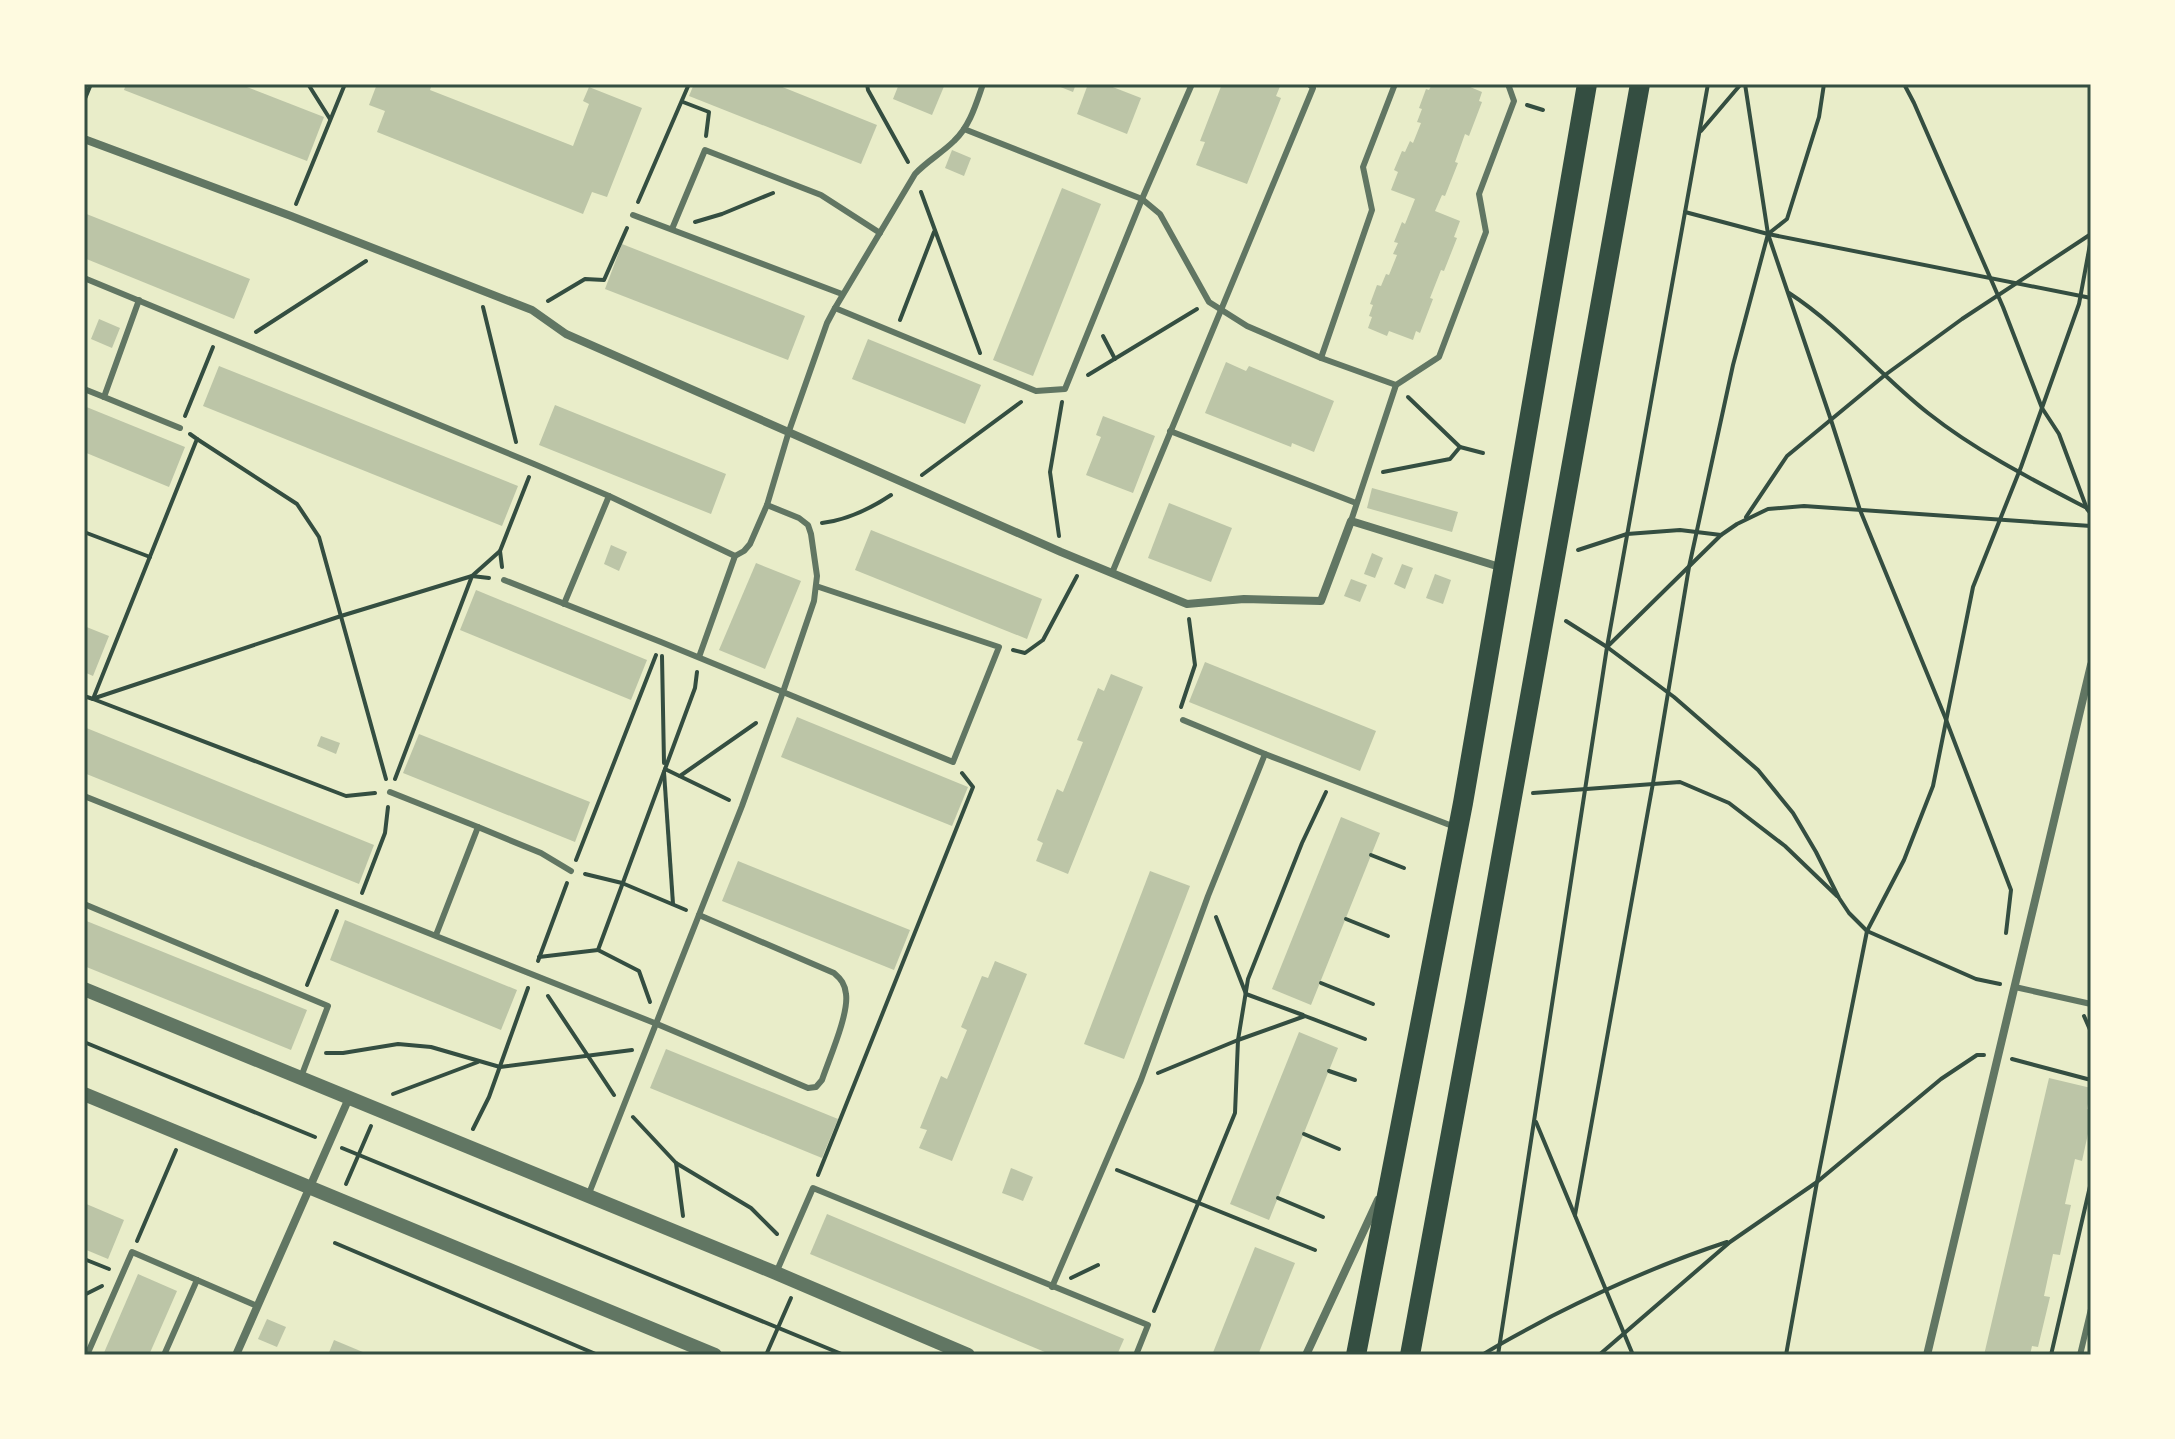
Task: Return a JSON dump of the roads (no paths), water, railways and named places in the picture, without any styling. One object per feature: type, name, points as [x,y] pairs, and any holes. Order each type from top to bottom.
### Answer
[{"type":"main road","points":[[1356,1355],[1458,828],[1587,84]]},
{"type":"main road","points":[[1410,1355],[1640,84]]},
{"type":"street","points":[[84,139],[532,310],[566,334],[1084,562],[1187,604],[1244,599],[1321,601],[1351,521],[1504,568]]},
{"type":"street","points":[[1927,1355],[2091,665]]},
{"type":"street","points":[[84,989],[968,1355]]},
{"type":"street","points":[[84,1094],[715,1355]]},
{"type":"street","points":[[236,1355],[349,1098]]},
{"type":"street","points":[[1306,1355],[1393,1168]]},
{"type":"lane","points":[[699,657],[735,556],[750,544],[767,505],[827,323],[915,174],[964,129],[983,84]]},
{"type":"lane","points":[[835,308],[1036,391],[1065,389],[1192,84]]},
{"type":"lane","points":[[1112,573],[1313,88],[1309,84]]},
{"type":"lane","points":[[1321,358],[1372,210],[1363,167],[1395,84]]},
{"type":"lane","points":[[1351,521],[1396,385],[1439,357],[1486,232],[1479,194],[1514,101],[1508,84]]},
{"type":"lane","points":[[964,129],[1142,199],[1160,214],[1209,302],[1247,326],[1321,358],[1396,385]]},
{"type":"lane","points":[[672,229],[705,150],[821,195],[880,233]]},
{"type":"lane","points":[[633,215],[842,294]]},
{"type":"lane","points":[[84,278],[609,496],[735,556]]},
{"type":"lane","points":[[104,397],[139,300]]},
{"type":"lane","points":[[84,389],[180,428]]},
{"type":"lane","points":[[1170,431],[1356,503]]},
{"type":"lane","points":[[564,604],[609,496]]},
{"type":"lane","points":[[588,1196],[742,806],[814,601],[816,586],[808,525],[767,505]]},
{"type":"lane","points":[[504,580],[953,762],[999,647],[816,586]]},
{"type":"lane","points":[[1183,720],[1458,828]]},
{"type":"lane","points":[[1052,1287],[1141,1080],[1208,896],[1265,754]]},
{"type":"lane","points":[[390,792],[541,853],[571,871]]},
{"type":"lane","points":[[84,796],[657,1024],[808,1088],[816,1087],[822,1080],[847,1004],[841,979],[834,973],[699,915]]},
{"type":"lane","points":[[436,935],[478,827]]},
{"type":"lane","points":[[84,904],[328,1006],[301,1078]]},
{"type":"lane","points":[[2015,987],[2091,1004]]},
{"type":"lane","points":[[776,1273],[813,1188],[1148,1325],[1136,1355]]},
{"type":"lane","points":[[87,1355],[132,1252],[257,1306]]},
{"type":"lane","points":[[164,1355],[197,1280]]},
{"type":"lane","points":[[2080,1355],[2091,1309]]}]
